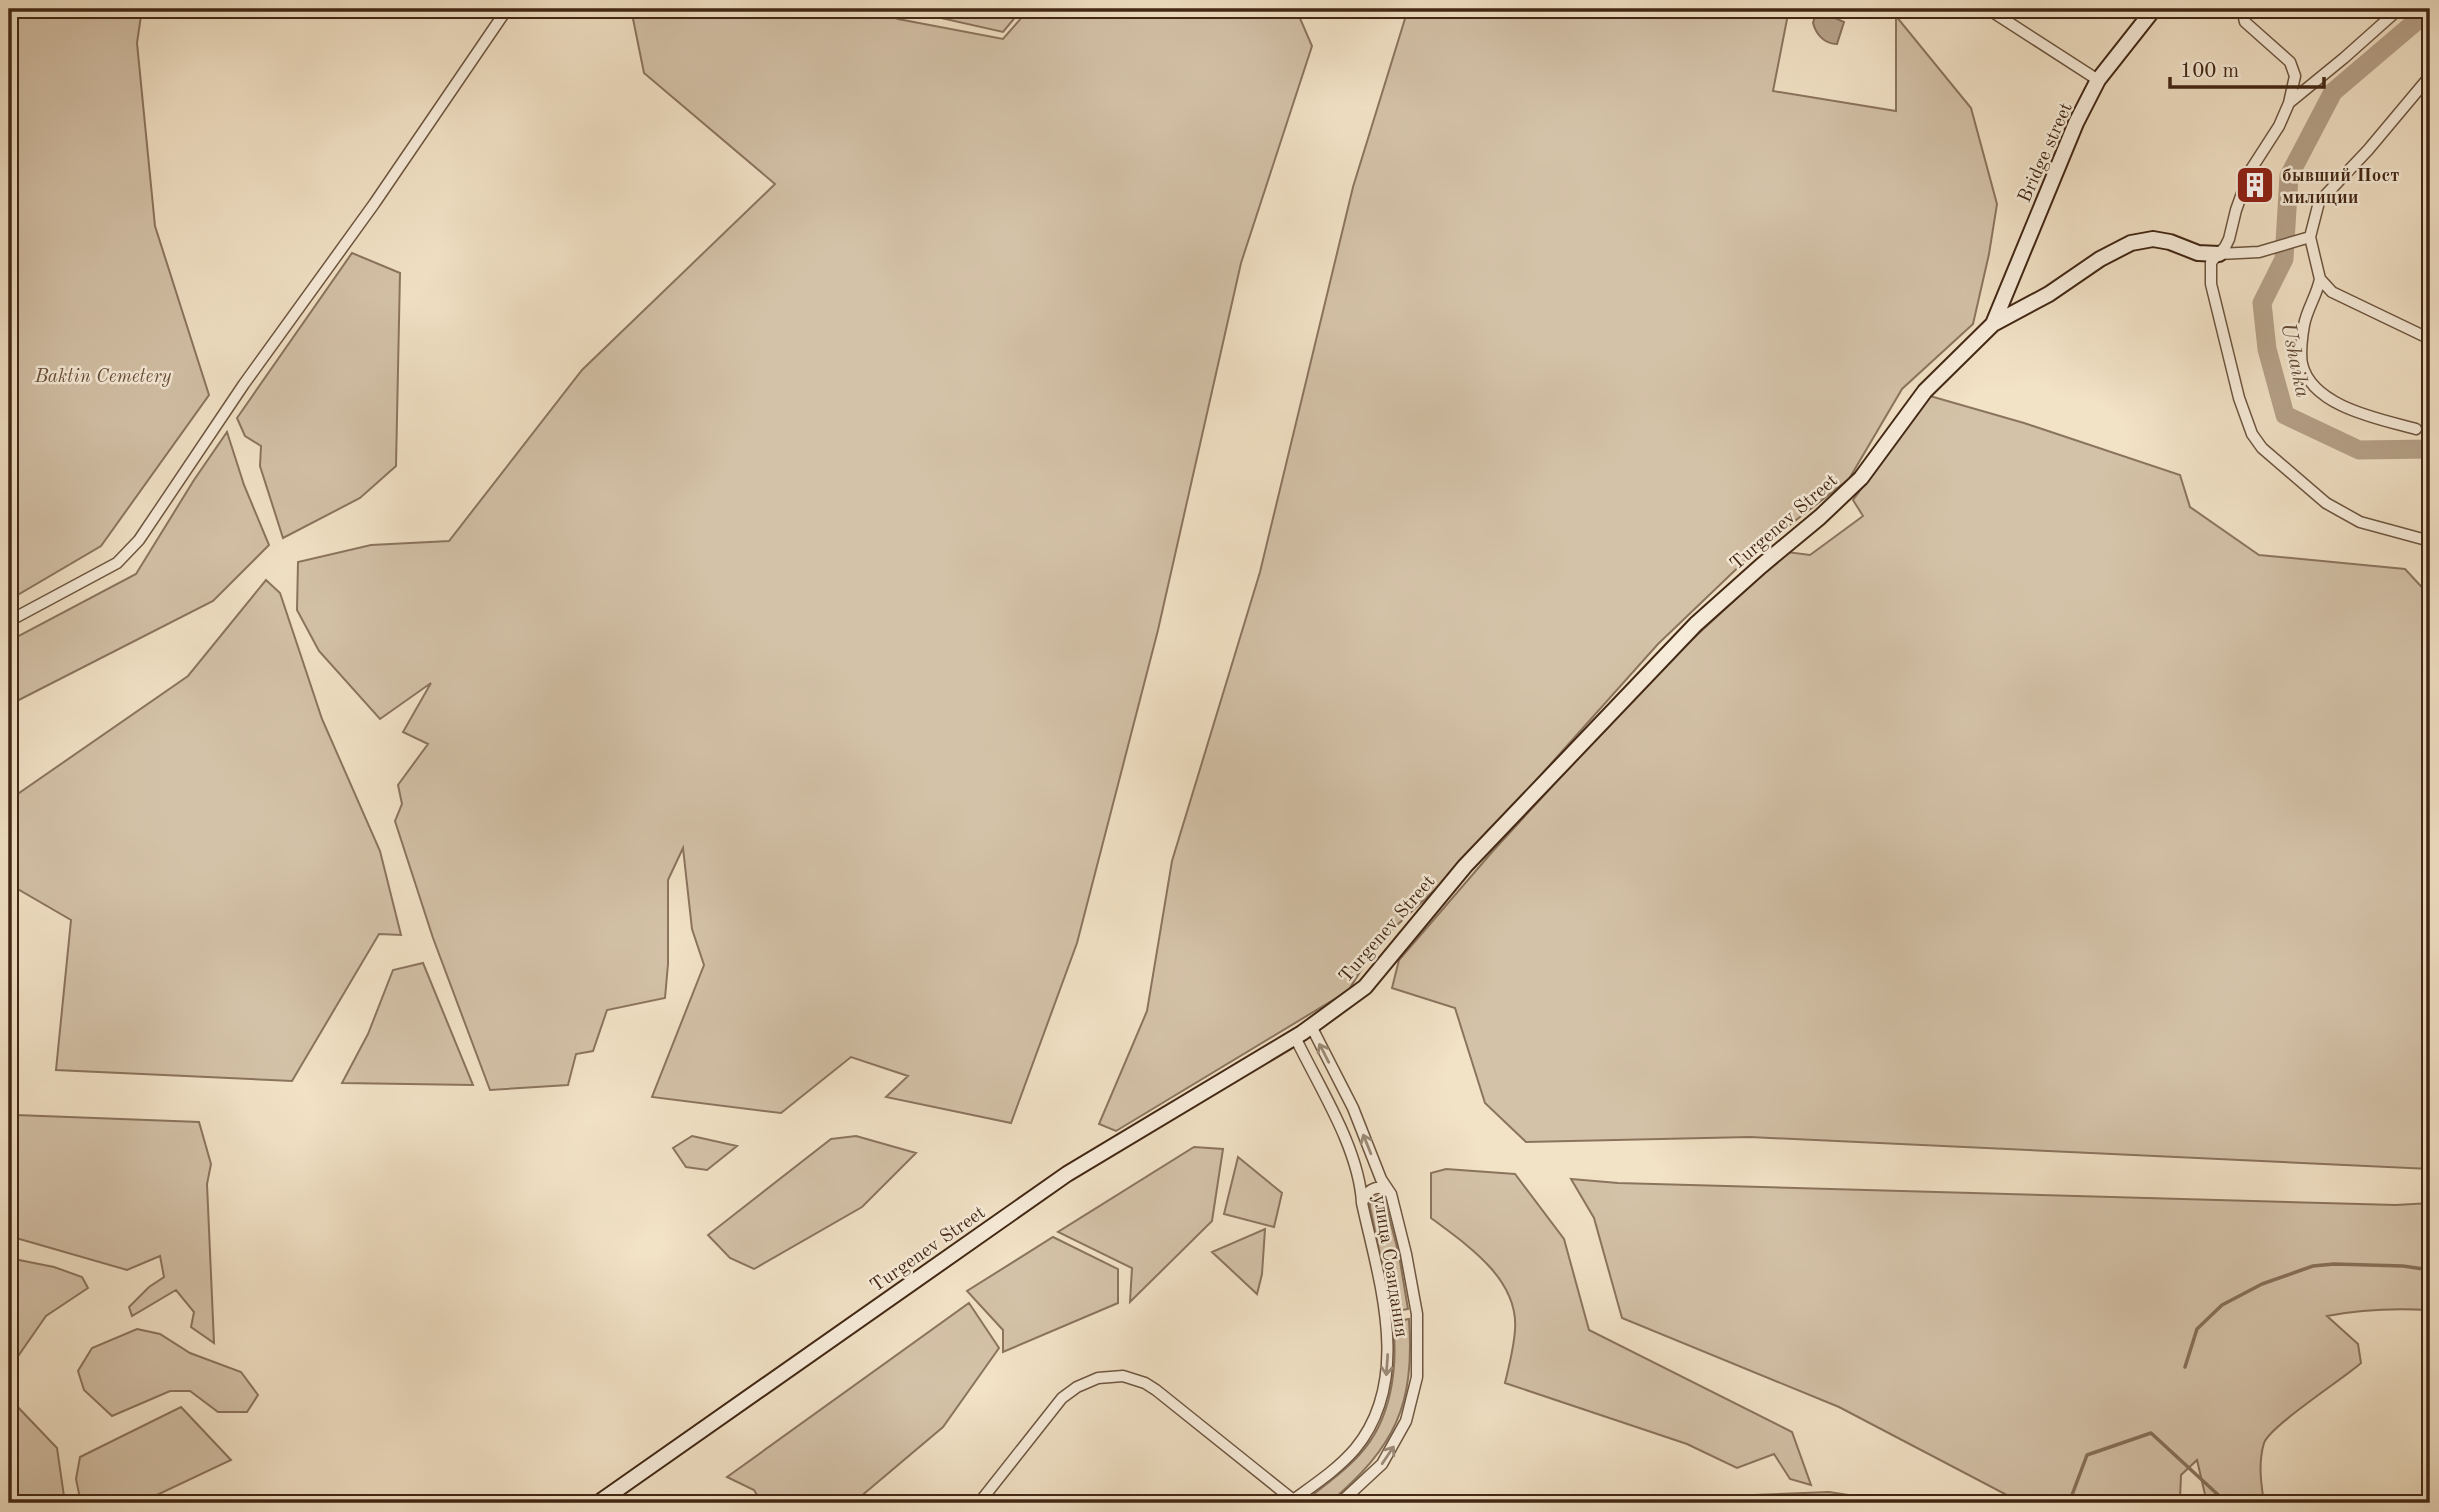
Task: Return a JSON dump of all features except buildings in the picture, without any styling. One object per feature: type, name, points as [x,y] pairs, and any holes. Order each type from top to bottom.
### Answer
[{"type":"street","points":[[9,621],[117,563],[139,540],[236,396],[374,204],[507,9]]},
{"type":"street","points":[[1988,9],[2098,80]]},
{"type":"street","name":"Bridge street","points":[[1993,324],[2076,123],[2098,80],[2154,9]]},
{"type":"street","points":[[2242,9],[2245,22],[2290,62],[2295,76],[2289,103],[2279,125],[2250,171],[2236,209],[2229,239],[2211,262],[2214,297],[2239,398],[2252,433],[2262,448],[2326,503],[2360,522],[2430,541]]},
{"type":"street","points":[[2289,103],[2399,9]]},
{"type":"street","points":[[2430,76],[2375,142],[2319,202],[2307,238],[2320,279],[2332,292],[2430,340]]},
{"type":"street","points":[[1993,324],[2131,243],[2153,239],[2171,242],[2198,253],[2219,254],[2259,252],[2307,238]]},
{"type":"street","points":[[2320,279],[2304,324],[2302,363],[2308,377],[2328,399],[2361,413],[2416,429]]},
{"type":"street","name":"Turgenev Street","points":[[598,1503],[1067,1174],[1294,1038],[1365,987],[1465,866],[1696,624],[1861,478],[1925,391],[1993,324]]},
{"type":"street","name":"улица Созидания","points":[[1311,1027],[1353,1108],[1381,1179],[1390,1193],[1406,1254],[1417,1314],[1417,1377],[1406,1421],[1382,1464],[1340,1503]]},
{"type":"street","name":"улица Созидания","points":[[1294,1038],[1354,1159],[1386,1318],[1388,1348],[1387,1376],[1376,1411],[1355,1448],[1294,1502]]},
{"type":"street","points":[[1362,1203],[1365,1195],[1372,1189],[1381,1188],[1390,1193]]},
{"type":"street","points":[[979,1503],[1062,1398],[1086,1382],[1109,1376],[1133,1379],[1156,1390],[1294,1502]]},
{"type":"green space","name":"Baktin Cemetery","points":[[9,9],[142,9],[137,43],[155,226],[209,395],[101,546],[9,600]]},
{"type":"green space","points":[[631,9],[871,9],[898,19],[1003,39],[1029,9],[1296,9],[1312,46],[1241,263],[1158,630],[1077,943],[1011,1123],[886,1097],[908,1076],[851,1057],[781,1113],[652,1097],[704,965],[692,929],[683,848],[668,880],[668,964],[665,998],[607,1010],[593,1051],[576,1054],[568,1085],[490,1090],[433,938],[395,821],[402,804],[398,785],[428,744],[403,732],[431,683],[380,719],[319,651],[297,610],[298,562],[371,545],[449,541],[582,370],[775,184],[644,73]]},
{"type":"green space","points":[[901,9],[1022,9],[1003,32]]},
{"type":"green space","points":[[1408,9],[1789,9],[1773,91],[1896,111],[1896,16],[1971,108],[1997,204],[1973,324],[1902,389],[1849,479],[1751,555],[1658,644],[1455,871],[1379,942],[1348,991],[1116,1131],[1099,1124],[1147,1011],[1172,861],[1260,572],[1353,187]]},
{"type":"green space","points":[[352,253],[400,273],[396,466],[360,498],[283,538],[260,466],[261,446],[245,436],[237,418]]},
{"type":"green space","points":[[1930,396],[2024,423],[2180,475],[2190,507],[2259,555],[2405,569],[2430,596],[2430,1169],[1750,1137],[1526,1142],[1485,1103],[1455,1008],[1392,988],[1399,960],[1492,852],[1659,670],[1787,552],[1810,555],[1863,516],[1853,500]]},
{"type":"green space","points":[[227,432],[244,485],[269,545],[213,601],[9,705],[9,641],[136,574]]},
{"type":"green space","points":[[266,580],[280,593],[322,719],[380,851],[401,935],[379,934],[292,1081],[56,1070],[71,920],[9,884],[9,800],[188,676]]},
{"type":"green space","points":[[423,963],[473,1085],[342,1083],[368,1034],[393,970]]},
{"type":"green space","points":[[16,1115],[199,1122],[211,1164],[207,1184],[214,1343],[191,1327],[194,1312],[176,1290],[132,1316],[129,1307],[149,1287],[164,1277],[160,1256],[127,1270],[9,1236],[9,1124]]},
{"type":"green space","points":[[692,1136],[737,1146],[707,1170],[686,1167],[673,1148]]},
{"type":"green space","points":[[856,1136],[916,1153],[862,1207],[754,1269],[730,1258],[708,1235],[831,1139]]},
{"type":"green space","points":[[1194,1147],[1223,1149],[1212,1221],[1130,1302],[1132,1268],[1058,1232]]},
{"type":"green space","points":[[1238,1157],[1282,1193],[1274,1227],[1224,1214]]},
{"type":"green space","points":[[1446,1169],[1515,1174],[1564,1239],[1589,1330],[1792,1432],[1811,1485],[1790,1479],[1774,1454],[1737,1468],[1687,1444],[1505,1383],[1515,1330],[1514,1312],[1509,1295],[1488,1265],[1431,1218],[1431,1173]]},
{"type":"green space","points":[[1571,1179],[1618,1183],[2396,1205],[2430,1203],[2430,1310],[2379,1310],[2327,1316],[2358,1344],[2361,1363],[2269,1435],[2261,1458],[2264,1503],[2207,1503],[2197,1460],[2181,1475],[2180,1499],[2168,1503],[2022,1503],[1839,1407],[1622,1318],[1594,1218]]},
{"type":"green space","points":[[1377,1196],[1383,1197],[1385,1201],[1399,1255],[1408,1309],[1392,1312],[1370,1207],[1370,1202]]},
{"type":"green space","points":[[1265,1229],[1262,1274],[1257,1294],[1212,1252]]},
{"type":"green space","points":[[1053,1237],[1118,1269],[1118,1303],[1003,1352],[1003,1330],[967,1291]]},
{"type":"green space","points":[[9,1258],[54,1267],[82,1277],[88,1288],[46,1316],[14,1362],[14,1403],[57,1448],[65,1503],[9,1503]]},
{"type":"green space","points":[[969,1303],[999,1348],[943,1427],[853,1503],[762,1503],[754,1490],[727,1477]]},
{"type":"green space","points":[[1409,1319],[1408,1377],[1404,1401],[1396,1423],[1385,1443],[1352,1483],[1329,1503],[1312,1503],[1311,1498],[1315,1493],[1360,1454],[1379,1425],[1386,1409],[1393,1374],[1393,1322]]},
{"type":"green space","points":[[137,1329],[160,1334],[190,1353],[241,1372],[258,1395],[247,1412],[218,1412],[190,1391],[170,1391],[112,1416],[84,1390],[78,1371],[92,1348]]},
{"type":"green space","points":[[181,1407],[231,1460],[140,1503],[81,1503],[76,1479],[80,1457]]},
{"type":"green space","points":[[1829,1492],[1900,1503],[1717,1503],[1753,1495]]},
{"type":"shaded area","points":[[1815,16],[1844,22],[1837,44],[1824,40],[1816,31],[1813,23]]},
{"type":"waterway","name":"Ushaika","points":[[2430,14],[2420,18],[2333,92],[2289,176],[2284,259],[2262,303],[2267,349],[2285,415],[2359,450],[2430,449]]},
{"type":"waterway","points":[[2185,1367],[2197,1329],[2222,1305],[2262,1284],[2313,1266],[2334,1264],[2403,1266],[2430,1270]]},
{"type":"waterway","points":[[2069,1503],[2087,1455],[2151,1433],[2227,1503]]},
{"type":"place","name":"бывший Пост милиции","points":[[2255,185]]}]
